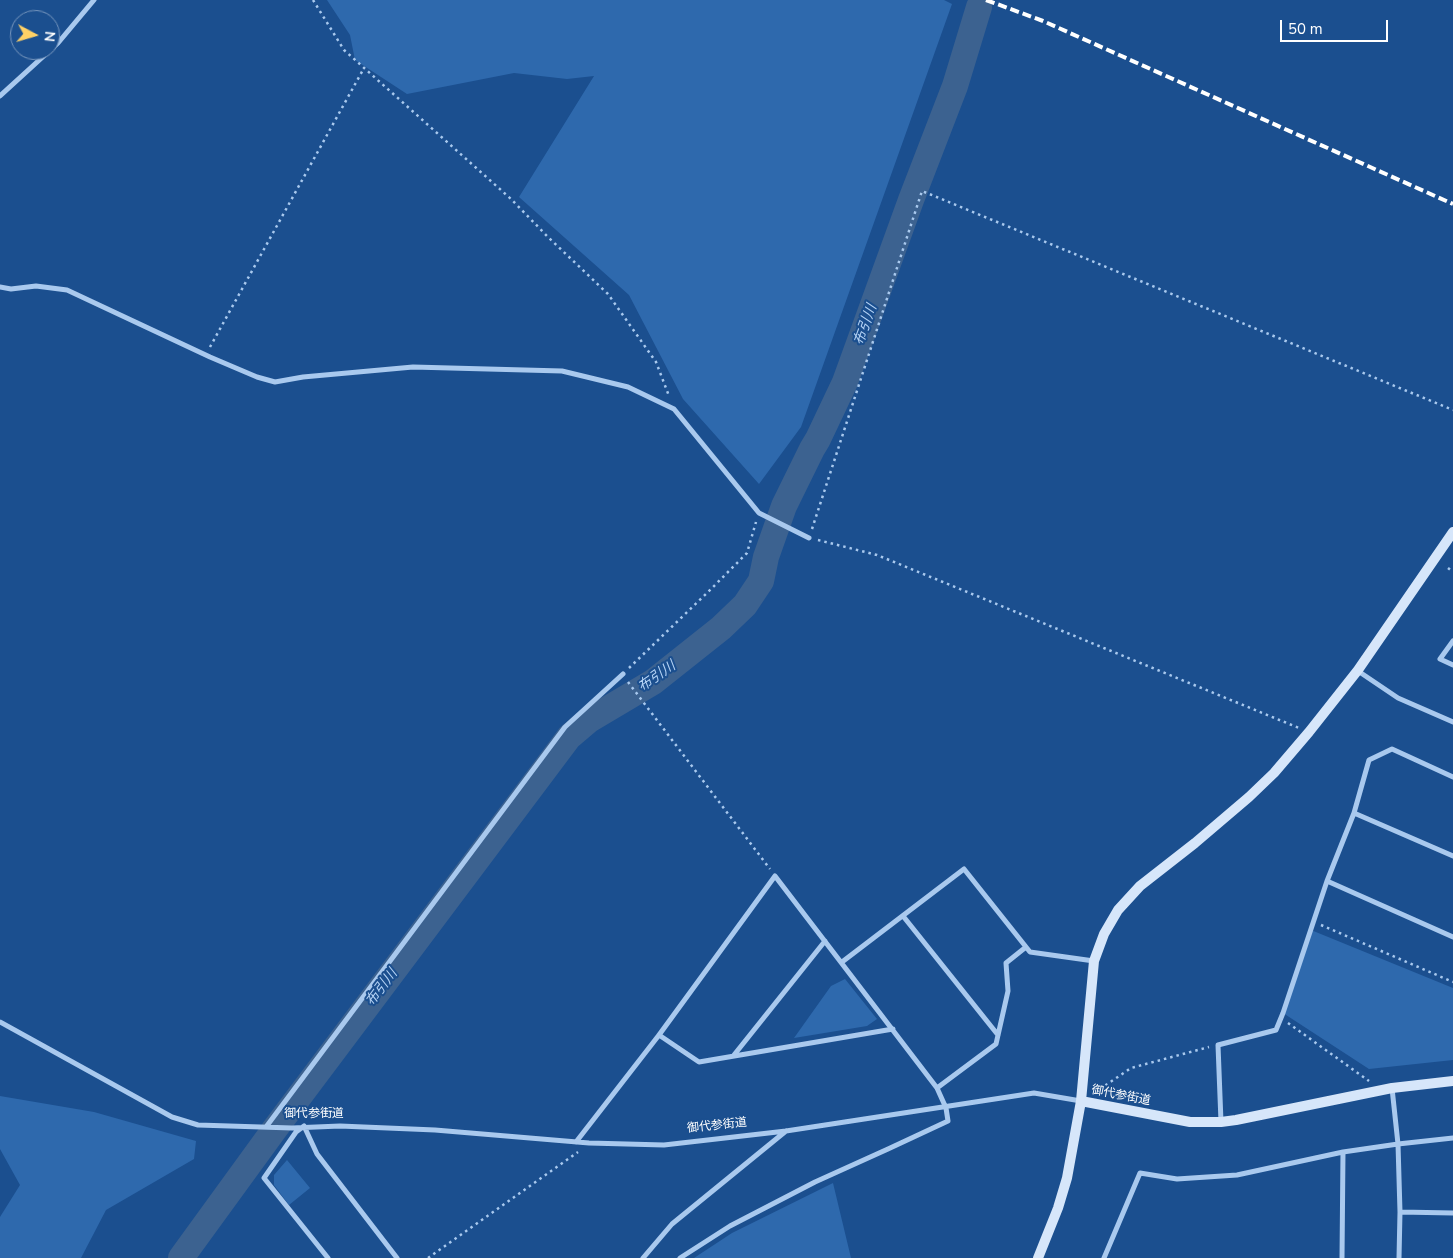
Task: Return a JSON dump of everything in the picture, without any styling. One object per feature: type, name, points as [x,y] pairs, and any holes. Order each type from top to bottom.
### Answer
[{"type":"street","points":[[0,96],[58,43],[94,0]]},
{"type":"street","points":[[0,288],[11,289],[36,286],[68,290],[205,355],[257,377],[275,382],[303,377],[413,367],[562,371],[628,387],[674,409],[759,513],[809,538]]},
{"type":"street","points":[[1038,1258],[1058,1208],[1067,1178],[1081,1101],[1094,961],[1104,934],[1118,910],[1140,886],[1195,843],[1274,773],[1358,670],[1453,532]]},
{"type":"street","points":[[1453,641],[1440,659],[1453,665]]},
{"type":"street","points":[[1358,670],[1398,698],[1453,722]]},
{"type":"street","points":[[266,1127],[566,727],[623,674]]},
{"type":"street","points":[[1222,1122],[1218,1045],[1276,1030],[1354,813],[1369,760],[1392,749],[1453,777]]},
{"type":"street","points":[[1354,813],[1453,856]]},
{"type":"street","points":[[842,962],[964,869],[1030,952],[1094,961]]},
{"type":"street","points":[[576,1142],[659,1035],[776,876],[938,1088],[946,1108],[948,1121],[815,1182],[730,1226],[680,1258]]},
{"type":"street","points":[[1328,881],[1453,937]]},
{"type":"street","points":[[903,916],[998,1035]]},
{"type":"street","points":[[734,1056],[825,941]]},
{"type":"street","points":[[938,1088],[996,1044],[1008,991],[1006,962],[1026,947]]},
{"type":"street","name":"御代参街道","points":[[0,1022],[172,1117],[198,1125],[292,1128],[340,1126],[435,1130],[589,1143],[664,1145],[786,1131],[946,1108],[990,1099],[1034,1094],[1190,1122],[1222,1122],[1392,1088],[1453,1082]]},
{"type":"street","points":[[659,1035],[699,1062],[893,1029]]},
{"type":"street","points":[[1392,1088],[1398,1144],[1399,1258]]},
{"type":"street","points":[[328,1258],[264,1178],[296,1132],[304,1126],[317,1154],[397,1258]]},
{"type":"street","points":[[643,1258],[672,1224],[786,1131]]},
{"type":"street","points":[[1104,1258],[1140,1173],[1177,1179],[1237,1175],[1343,1152],[1453,1138]]},
{"type":"street","points":[[1342,1258],[1343,1152]]},
{"type":"street","points":[[1400,1212],[1453,1213]]},
{"type":"path","points":[[314,0],[344,50],[511,199],[608,294],[656,362],[674,409]]},
{"type":"path","points":[[205,355],[364,68]]},
{"type":"path","points":[[1309,732],[876,554],[809,538],[922,191],[1453,410]]},
{"type":"path","points":[[759,513],[747,553],[623,674],[776,876]]},
{"type":"path","points":[[1448,568],[1453,572]]},
{"type":"path","points":[[1314,922],[1453,982]]},
{"type":"path","points":[[1281,1017],[1369,1081]]},
{"type":"path","points":[[1100,1089],[1131,1068],[1218,1045]]},
{"type":"path","points":[[428,1258],[589,1143]]},
{"type":"shaded area","points":[[327,0],[944,0],[952,4],[801,427],[759,484],[683,399],[629,295],[519,197],[594,76],[567,79],[514,73],[407,94],[355,60],[350,35]]},
{"type":"shaded area","points":[[1311,930],[1453,988],[1453,1060],[1369,1069],[1283,1013]]},
{"type":"shaded area","points":[[845,979],[877,1019],[867,1026],[794,1038],[831,986]]},
{"type":"shaded area","points":[[0,1096],[94,1112],[196,1141],[194,1159],[106,1210],[81,1258],[0,1258],[0,1217],[20,1185],[0,1149]]},
{"type":"shaded area","points":[[287,1160],[310,1188],[289,1205],[274,1185],[274,1175]]},
{"type":"shaded area","points":[[833,1183],[851,1258],[694,1258],[732,1233]]},
{"type":"waterway","name":"布引川","points":[[181,1258],[274,1130],[569,737],[589,720],[653,682],[721,628],[745,605],[761,581],[766,557],[784,506],[845,382],[911,200],[955,86],[979,7]]},
{"type":"railway","points":[[986,0],[1043,21],[1453,204]]}]
